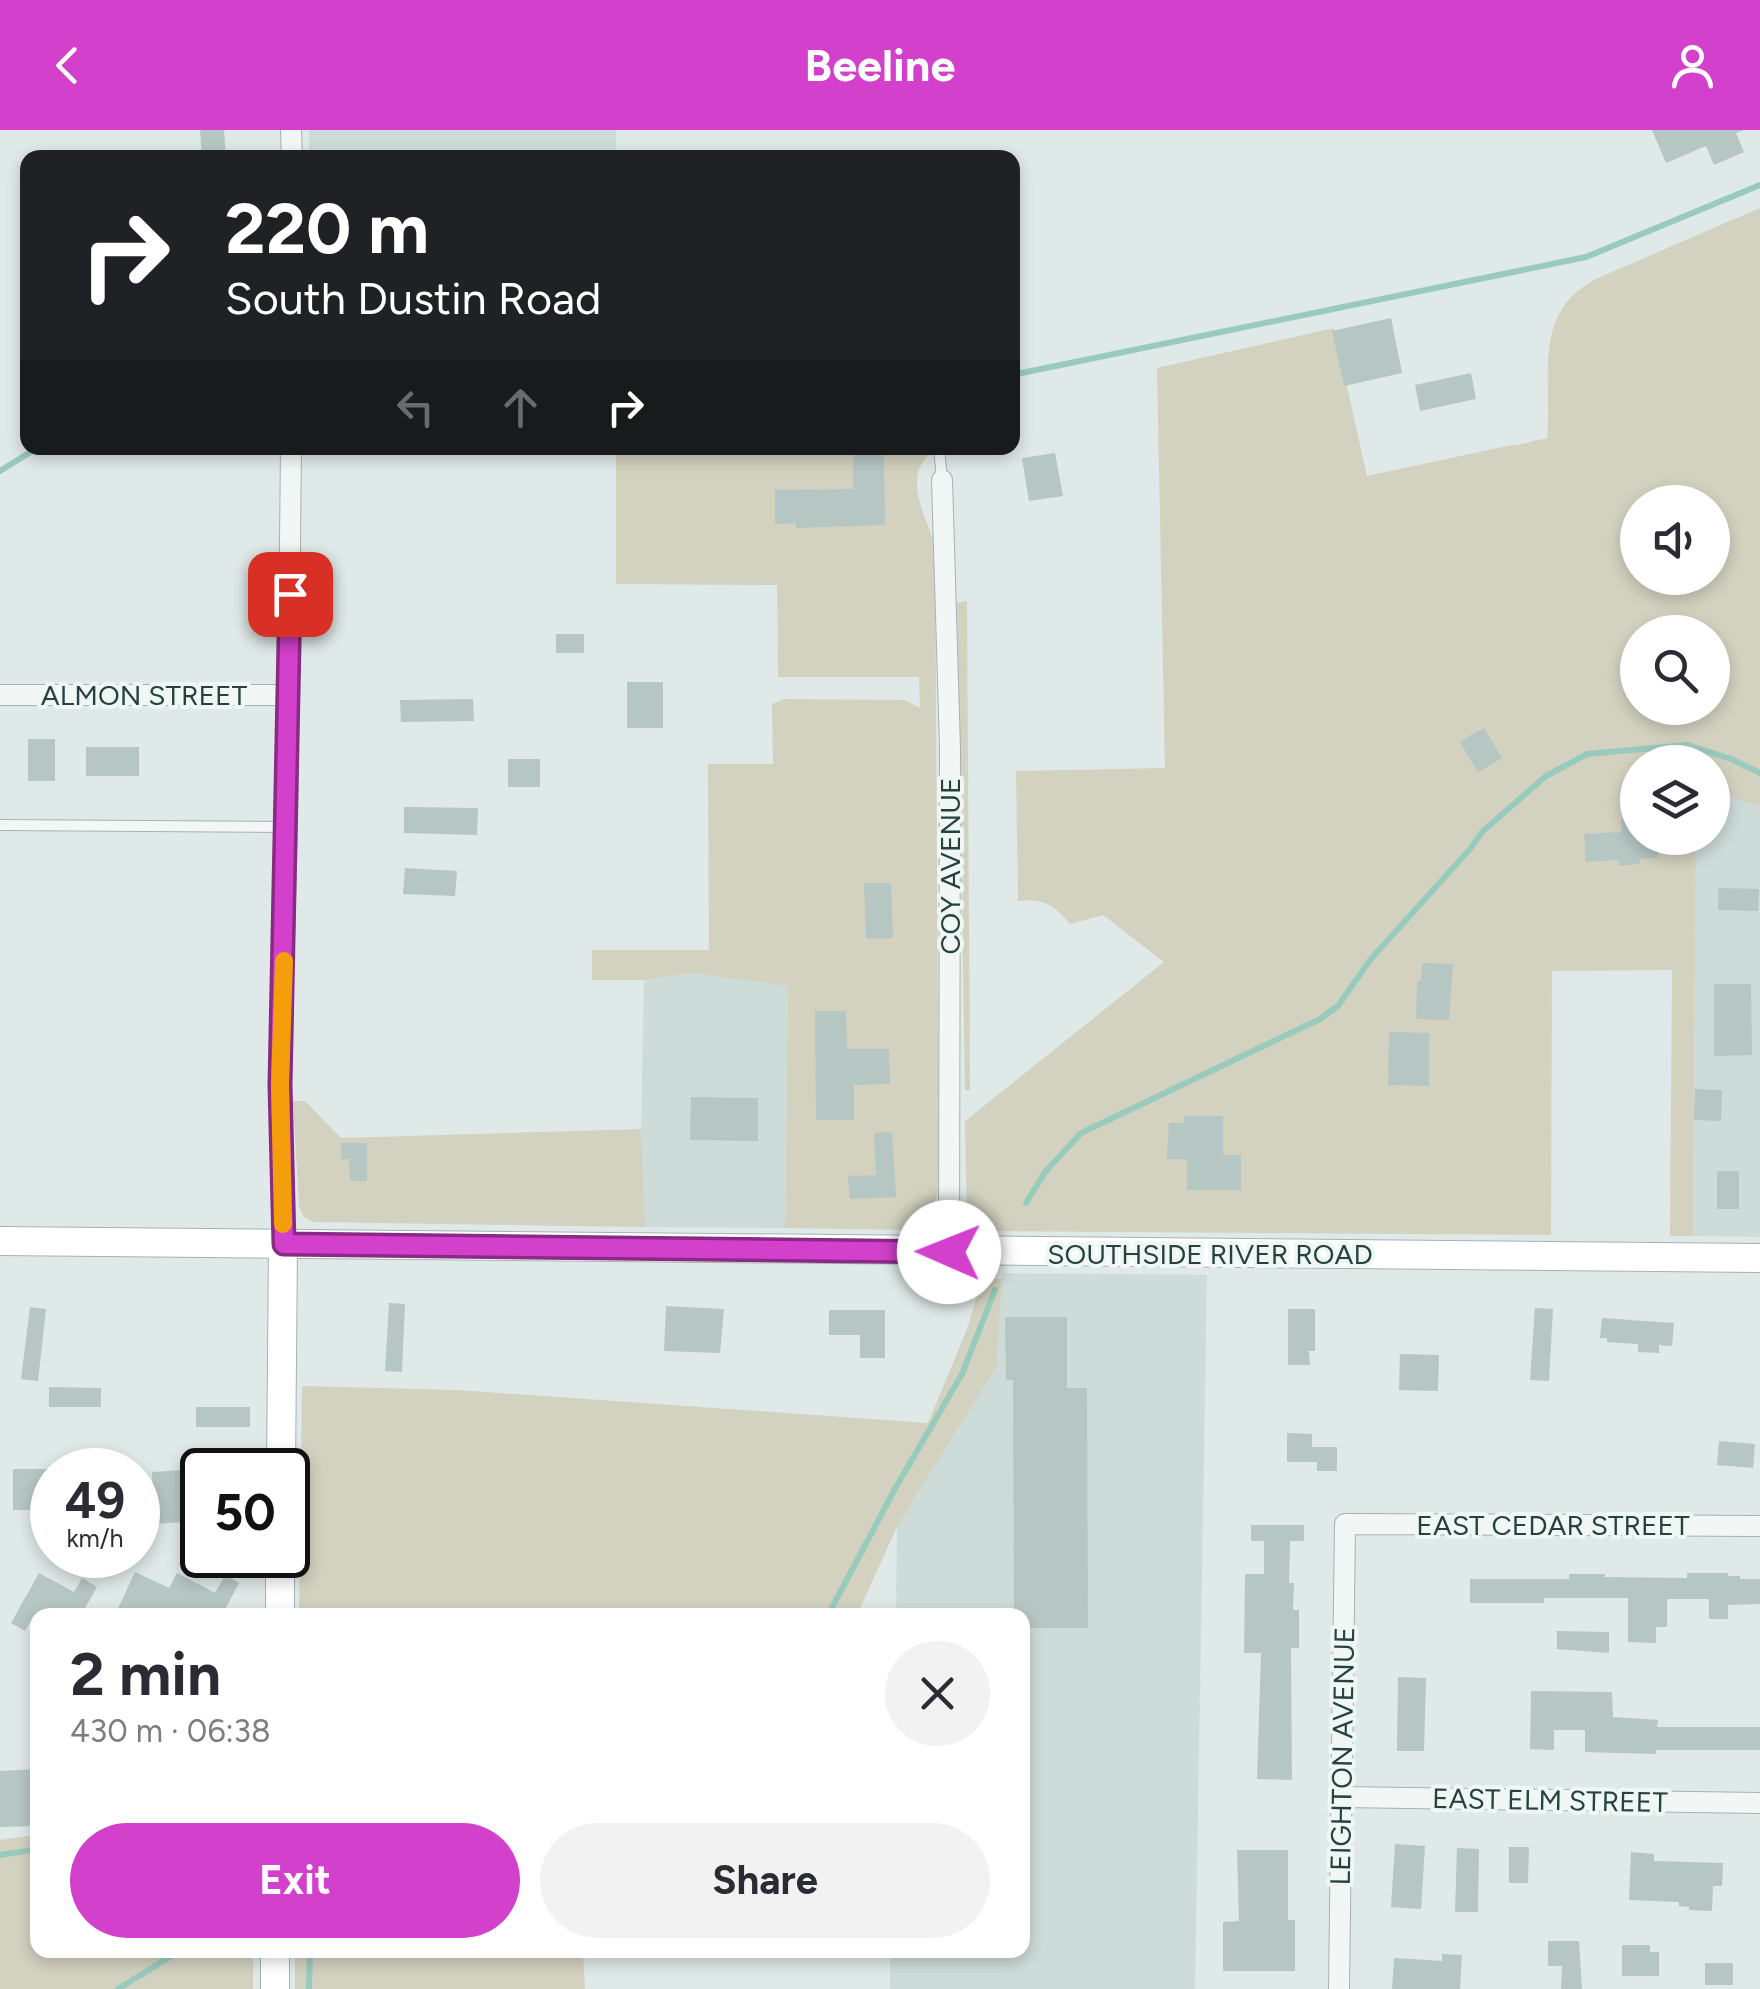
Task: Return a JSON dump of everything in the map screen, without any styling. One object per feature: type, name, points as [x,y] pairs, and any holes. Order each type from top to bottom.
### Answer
[{"type":"main road","name":"SOUTHSIDE RIVER ROAD","points":[[0,1241],[1760,1258]]},
{"type":"main road","points":[[281,1448],[284,1244]]},
{"type":"main road","points":[[280,1578],[280,1608]]},
{"type":"main road","points":[[275,1989],[276,1958]]},
{"type":"street","points":[[284,1244],[280,1085],[290,455]]},
{"type":"street","name":"COY AVENUE","points":[[942,480],[950,748],[949,1252]]},
{"type":"street","name":"ALMON STREET","points":[[0,695],[289,695]]},
{"type":"street","name":"EAST CEDAR STREET","points":[[1345,1524],[1760,1526]]},
{"type":"street","name":"LEIGHTON AVENUE","points":[[1339,1989],[1345,1524]]},
{"type":"street","name":"EAST ELM STREET","points":[[1341,1798],[1760,1804]]},
{"type":"lane","points":[[940,455],[942,480]]},
{"type":"lane","points":[[0,825],[287,826]]},
{"type":"shaded area","points":[[309,130],[616,130],[616,150],[309,150]]},
{"type":"shaded area","points":[[1730,797],[1760,807],[1760,1237],[1693,1236],[1696,855],[1730,855]]},
{"type":"shaded area","points":[[692,973],[788,985],[785,1228],[645,1227],[641,1129],[644,980]]},
{"type":"shaded area","points":[[1002,1273],[1207,1275],[1195,1989],[890,1989],[890,1958],[1030,1958],[1030,1608],[896,1608],[897,1527],[997,1366]]},
{"type":"green space","points":[[1760,208],[1760,807],[1730,797],[1730,745],[1620,745],[1620,855],[1696,855],[1693,1236],[1670,1236],[1672,970],[1552,971],[1551,1235],[989,1231],[973,1226],[967,1217],[965,1121],[1164,962],[1103,915],[1070,924],[1047,904],[1018,901],[1016,771],[1165,768],[1157,368],[1334,328],[1367,476],[1547,439],[1549,348],[1562,309],[1577,292],[1598,278]]},
{"type":"green space","points":[[616,455],[928,455],[919,470],[917,489],[935,545],[939,1189],[929,1217],[910,1230],[785,1228],[788,986],[692,973],[644,980],[592,980],[592,950],[709,950],[708,764],[773,764],[772,704],[784,699],[905,700],[920,708],[919,677],[778,677],[777,585],[616,584]]},
{"type":"green space","points":[[967,601],[970,1090],[965,1090],[957,603]]},
{"type":"green space","points":[[293,1101],[305,1101],[341,1138],[641,1129],[645,1227],[313,1222],[304,1217],[299,1207]]},
{"type":"green space","points":[[982,1279],[1002,1279],[997,1366],[897,1527],[860,1608],[299,1608],[299,1578],[310,1578],[310,1448],[301,1448],[302,1386],[457,1390],[928,1423],[967,1329]]},
{"type":"green space","points":[[30,1836],[30,1958],[253,1958],[253,1989],[0,1989],[0,1840]]},
{"type":"green space","points":[[295,1958],[583,1958],[585,1989],[295,1989]]},
{"type":"building","points":[[200,130],[224,130],[225,150],[201,150]]},
{"type":"building","points":[[1652,130],[1744,130],[1736,133],[1744,152],[1714,165],[1706,146],[1666,163]]},
{"type":"building","points":[[1391,318],[1402,373],[1344,386],[1332,331]]},
{"type":"building","points":[[1471,373],[1476,399],[1420,411],[1415,385]]},
{"type":"building","points":[[1055,453],[1063,496],[1029,501],[1022,458]]},
{"type":"building","points":[[853,455],[884,455],[885,525],[796,528],[796,523],[775,524],[775,490],[853,489]]},
{"type":"building","points":[[556,634],[584,634],[584,653],[556,653]]},
{"type":"building","points":[[627,682],[663,682],[663,728],[627,728]]},
{"type":"building","points":[[473,699],[474,721],[401,722],[400,700]]},
{"type":"building","points":[[1484,728],[1502,758],[1478,772],[1460,742]]},
{"type":"building","points":[[28,739],[55,739],[55,781],[28,781]]},
{"type":"building","points":[[86,747],[139,747],[139,776],[86,776]]},
{"type":"building","points":[[508,759],[540,759],[540,787],[508,787]]},
{"type":"building","points":[[404,807],[478,808],[477,835],[404,833]]},
{"type":"building","points":[[1620,832],[1620,855],[1658,858],[1619,866],[1619,860],[1586,862],[1584,834]]},
{"type":"building","points":[[405,868],[457,871],[455,896],[403,894]]},
{"type":"building","points":[[864,883],[891,883],[893,938],[866,939]]},
{"type":"building","points":[[1718,888],[1759,889],[1758,911],[1718,910]]},
{"type":"building","points":[[1422,963],[1453,964],[1449,1020],[1416,1019],[1417,981],[1421,981]]},
{"type":"building","points":[[1714,984],[1751,984],[1752,1055],[1714,1056]]},
{"type":"building","points":[[815,1011],[846,1011],[847,1049],[889,1049],[890,1084],[854,1085],[854,1120],[816,1120]]},
{"type":"building","points":[[1389,1032],[1429,1033],[1429,1086],[1388,1085]]},
{"type":"building","points":[[1695,1089],[1722,1090],[1721,1121],[1694,1120]]},
{"type":"building","points":[[691,1097],[758,1098],[758,1141],[690,1140]]},
{"type":"building","points":[[1184,1116],[1223,1116],[1223,1155],[1241,1155],[1241,1190],[1187,1190],[1187,1159],[1167,1159],[1169,1123],[1184,1123]]},
{"type":"building","points":[[892,1132],[896,1197],[850,1199],[848,1176],[876,1175],[874,1133]]},
{"type":"building","points":[[341,1143],[367,1143],[367,1181],[350,1181],[349,1159],[341,1159]]},
{"type":"building","points":[[1717,1171],[1739,1171],[1739,1209],[1717,1209]]},
{"type":"building","points":[[389,1303],[405,1304],[402,1372],[385,1371]]},
{"type":"building","points":[[666,1306],[724,1309],[720,1353],[664,1351]]},
{"type":"building","points":[[30,1307],[46,1309],[38,1381],[21,1379]]},
{"type":"building","points":[[1535,1308],[1553,1309],[1549,1381],[1530,1380]]},
{"type":"building","points":[[1288,1309],[1315,1309],[1315,1351],[1309,1351],[1310,1365],[1288,1365]]},
{"type":"building","points":[[829,1310],[885,1310],[885,1358],[860,1358],[860,1335],[829,1335]]},
{"type":"building","points":[[1005,1317],[1067,1317],[1067,1388],[1087,1388],[1088,1628],[1030,1628],[1030,1608],[1014,1608],[1013,1380],[1006,1380]]},
{"type":"building","points":[[1602,1318],[1674,1323],[1672,1346],[1659,1345],[1659,1353],[1638,1352],[1638,1344],[1607,1342],[1607,1338],[1600,1338]]},
{"type":"building","points":[[1400,1354],[1439,1355],[1438,1391],[1399,1390]]},
{"type":"building","points":[[49,1387],[101,1388],[101,1407],[49,1407]]},
{"type":"building","points":[[196,1407],[250,1407],[250,1427],[196,1427]]},
{"type":"building","points":[[1287,1433],[1312,1434],[1312,1447],[1337,1447],[1337,1471],[1317,1471],[1317,1462],[1287,1462]]},
{"type":"building","points":[[1719,1441],[1755,1444],[1753,1468],[1717,1465]]},
{"type":"building","points":[[13,1469],[30,1469],[30,1510],[13,1510]]},
{"type":"building","points":[[180,1470],[180,1522],[160,1524],[160,1472]]},
{"type":"building","points":[[1251,1525],[1304,1525],[1304,1541],[1290,1541],[1289,1583],[1294,1583],[1293,1610],[1299,1610],[1299,1648],[1291,1648],[1292,1780],[1257,1779],[1261,1653],[1244,1653],[1245,1574],[1264,1574],[1264,1541],[1251,1541]]},
{"type":"building","points":[[177,1573],[180,1578],[215,1593],[223,1578],[239,1583],[226,1608],[118,1608],[132,1578],[148,1578],[169,1588]]},
{"type":"building","points":[[1687,1573],[1728,1573],[1740,1579],[1760,1579],[1760,1604],[1728,1605],[1728,1619],[1709,1619],[1709,1599],[1667,1599],[1667,1627],[1656,1627],[1656,1643],[1628,1642],[1628,1598],[1470,1603],[1470,1579],[1569,1579],[1569,1574],[1687,1578]]},
{"type":"building","points":[[36,1578],[48,1578],[74,1592],[82,1578],[97,1587],[85,1608],[30,1608],[25,1631],[11,1623]]},
{"type":"building","points":[[1557,1631],[1609,1632],[1609,1653],[1557,1649]]},
{"type":"building","points":[[1398,1677],[1426,1678],[1424,1751],[1397,1751]]},
{"type":"building","points":[[1531,1691],[1612,1692],[1613,1717],[1658,1720],[1657,1727],[1760,1727],[1760,1750],[1585,1752],[1585,1730],[1554,1730],[1554,1750],[1530,1749]]},
{"type":"building","points":[[30,1769],[30,1826],[0,1827],[0,1771]]},
{"type":"building","points":[[1395,1844],[1425,1846],[1421,1909],[1391,1907]]},
{"type":"building","points":[[1509,1847],[1529,1847],[1528,1883],[1509,1883]]},
{"type":"building","points":[[1457,1848],[1479,1849],[1478,1912],[1455,1912]]},
{"type":"building","points":[[1237,1850],[1288,1850],[1288,1920],[1295,1920],[1295,1971],[1223,1971],[1223,1922],[1239,1921]]},
{"type":"building","points":[[1631,1852],[1654,1854],[1654,1861],[1723,1863],[1722,1886],[1713,1886],[1712,1911],[1689,1910],[1679,1906],[1679,1902],[1629,1900]]},
{"type":"building","points":[[1548,1941],[1579,1941],[1582,1989],[1561,1989],[1562,1966],[1548,1966]]},
{"type":"building","points":[[1622,1945],[1650,1945],[1650,1952],[1659,1952],[1659,1976],[1622,1976]]},
{"type":"building","points":[[1442,1954],[1462,1955],[1460,1989],[1392,1989],[1394,1958],[1442,1961]]},
{"type":"building","points":[[1705,1963],[1733,1963],[1733,1985],[1705,1985]]},
{"type":"waterway","points":[[1020,373],[1586,257],[1760,185]]},
{"type":"waterway","points":[[0,471],[26,455]]},
{"type":"waterway","points":[[1026,1203],[1045,1172],[1081,1133],[1320,1019],[1338,1006],[1370,960],[1482,832],[1546,776],[1587,754],[1687,745],[1760,773]]},
{"type":"waterway","points":[[832,1608],[962,1374],[995,1290]]},
{"type":"waterway","points":[[0,1855],[30,1850]]},
{"type":"waterway","points":[[118,1989],[168,1958]]},
{"type":"waterway","points":[[309,1989],[310,1958]]},
{"type":"slow traffic","points":[[283,1224],[280,1085],[284,961]]},
{"type":"route","points":[[290,594],[280,1085],[284,1244],[949,1252]]}]
